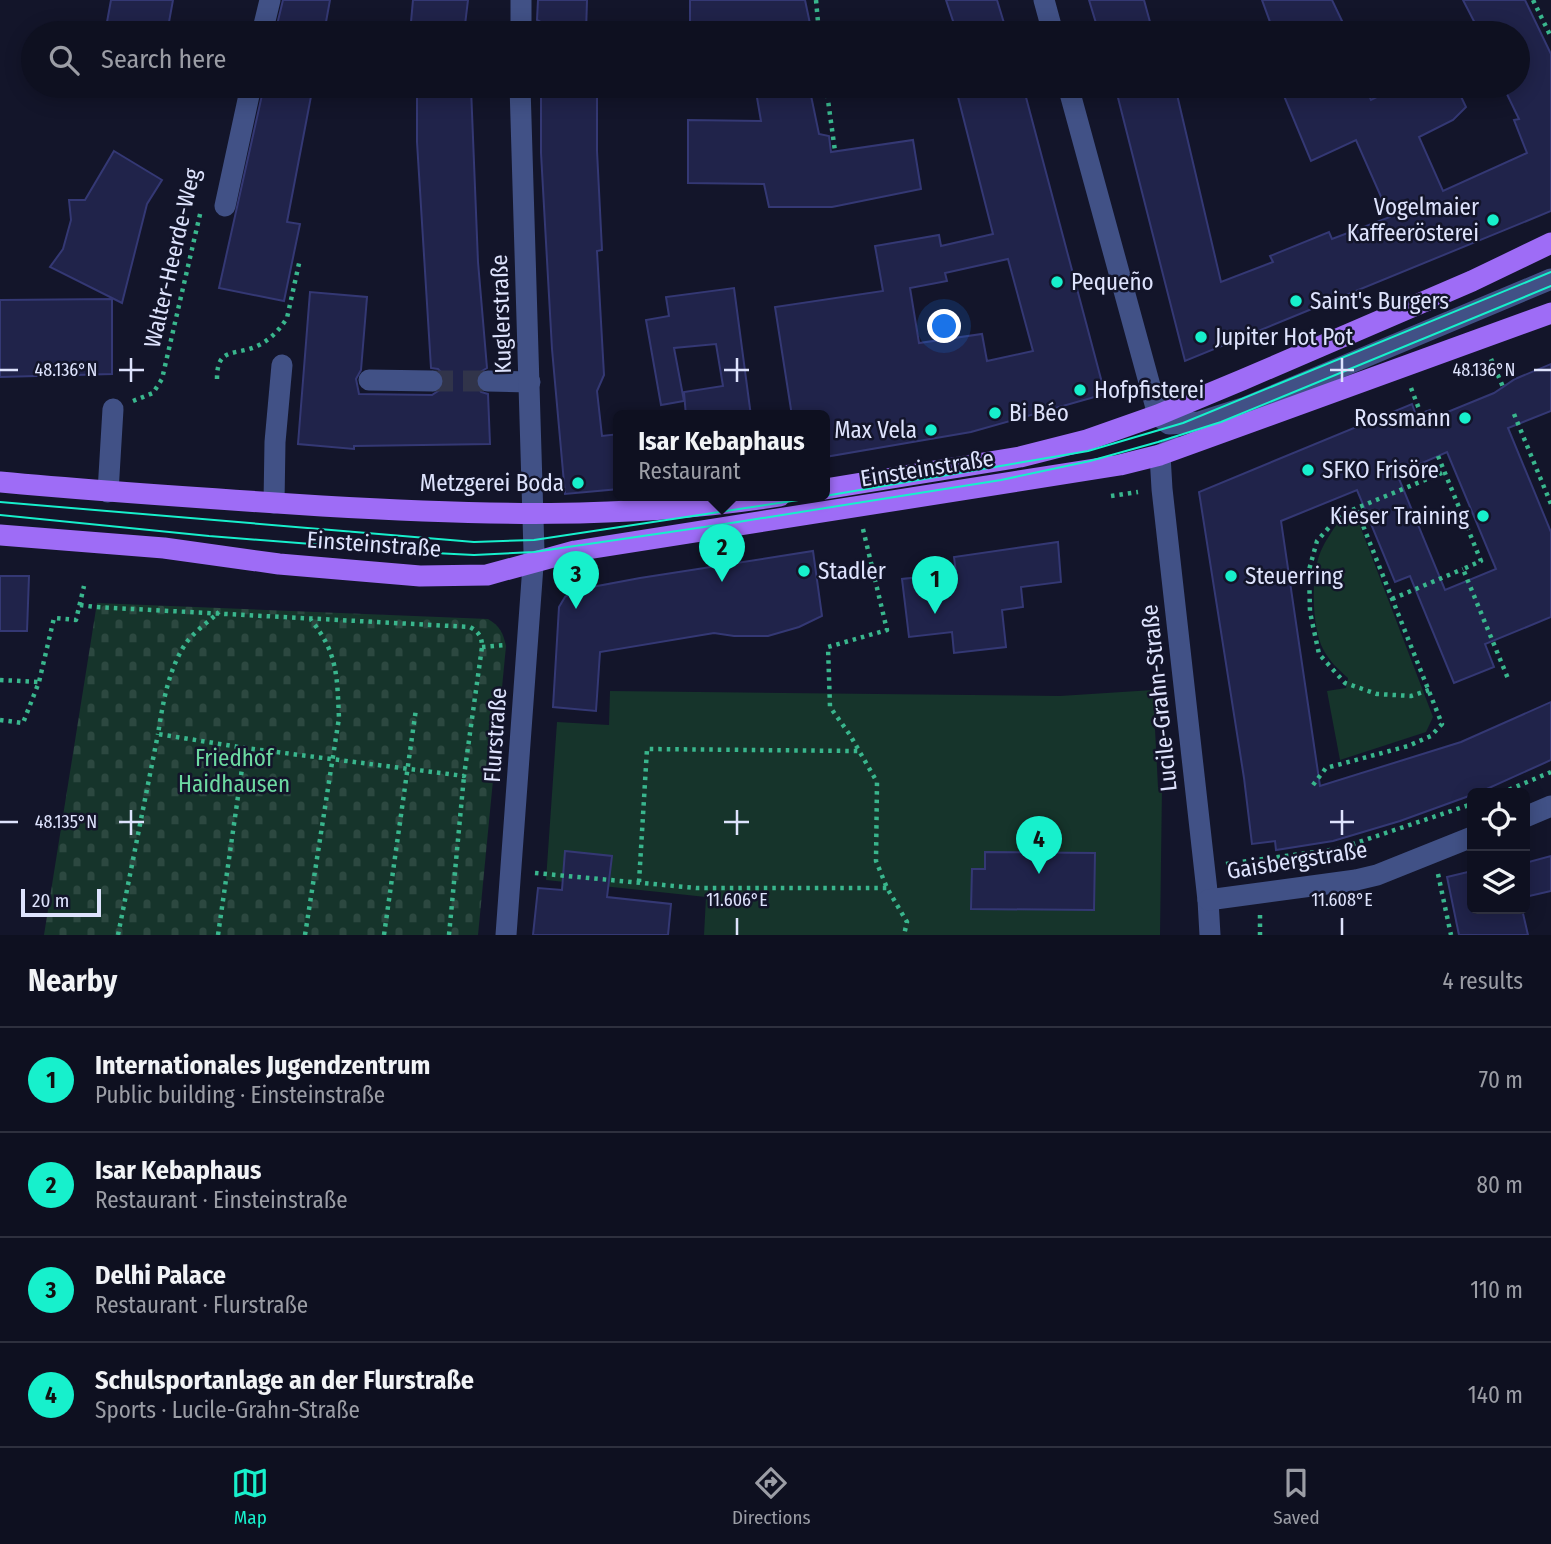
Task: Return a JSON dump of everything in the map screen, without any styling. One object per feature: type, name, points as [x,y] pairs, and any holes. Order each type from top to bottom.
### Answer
[{"type":"main road","name":"Einsteinstraße","points":[[830,488],[1020,457],[1087,440],[1158,415],[1472,281],[1551,243]]},
{"type":"main road","name":"Einsteinstraße","points":[[0,535],[164,548],[279,564],[420,576],[487,575],[588,548],[1120,465],[1160,455],[1551,313]]},
{"type":"main road","name":"Einsteinstraße","points":[[0,482],[274,503],[533,515],[750,501]]},
{"type":"street","points":[[265,21],[270,0]]},
{"type":"street","points":[[521,0],[521,21]]},
{"type":"street","points":[[1044,0],[1050,21]]},
{"type":"street","points":[[225,206],[248,98]]},
{"type":"street","name":"Kuglerstraße","points":[[520,98],[534,540]]},
{"type":"street","points":[[1071,98],[1158,415],[1169,424],[1199,422],[1246,407],[1551,279]]},
{"type":"street","points":[[274,503],[275,442],[282,365]]},
{"type":"street","points":[[369,380],[432,381]]},
{"type":"street","points":[[488,381],[530,382]]},
{"type":"street","points":[[1160,455],[1246,407]]},
{"type":"street","points":[[108,492],[113,409]]},
{"type":"street","name":"Lucile-Grahn-Straße","points":[[1160,455],[1210,935]]},
{"type":"street","name":"Flurstraße","points":[[506,935],[534,540]]},
{"type":"street","points":[[1530,815],[1551,806]]},
{"type":"street","name":"Gaisbergstraße","points":[[1208,900],[1356,880],[1377,875],[1467,840]]},
{"type":"path","points":[[816,0],[818,21]]},
{"type":"path","points":[[1533,0],[1551,37]]},
{"type":"path","points":[[828,98],[835,151]]},
{"type":"path","name":"Walter-Heerde-Weg","points":[[113,409],[153,393],[162,379],[201,210]]},
{"type":"path","points":[[217,379],[219,360],[226,354],[256,346],[282,326],[287,318],[300,259]]},
{"type":"path","points":[[1483,338],[1503,387]]},
{"type":"path","points":[[1514,414],[1551,504]]},
{"type":"path","points":[[1392,599],[1480,561],[1438,456]]},
{"type":"path","points":[[1429,690],[1411,696],[1377,694],[1345,683],[1319,654],[1310,612],[1310,570],[1317,541],[1340,515],[1444,472]]},
{"type":"path","points":[[855,507],[864,533],[887,630],[828,647],[830,707],[877,782],[876,861],[887,888],[907,922],[904,935]]},
{"type":"path","points":[[1312,785],[1326,768],[1408,746],[1431,736],[1442,724],[1356,509]]},
{"type":"path","points":[[1463,569],[1509,681]]},
{"type":"path","points":[[0,720],[23,723],[39,682],[54,618],[76,620],[84,586]]},
{"type":"path","points":[[80,605],[470,627],[477,631],[482,638],[482,647],[464,776],[449,935]]},
{"type":"path","points":[[118,935],[159,734],[162,703],[172,671],[187,641],[219,612]]},
{"type":"path","points":[[305,935],[339,718],[333,654],[323,634],[310,619]]},
{"type":"path","points":[[482,647],[517,645]]},
{"type":"path","points":[[0,680],[39,682]]},
{"type":"path","points":[[384,935],[416,709]]},
{"type":"path","points":[[159,734],[245,748],[464,776]]},
{"type":"path","points":[[218,935],[245,748]]},
{"type":"path","points":[[639,883],[647,749],[859,751]]},
{"type":"path","points":[[1514,788],[1551,772]]},
{"type":"path","points":[[1204,867],[1338,849],[1467,806]]},
{"type":"path","points":[[1434,853],[1451,935]]},
{"type":"path","points":[[512,871],[696,888],[887,888]]},
{"type":"green space","points":[[1357,518],[1433,717],[1426,732],[1340,760],[1327,691],[1346,688],[1348,678],[1328,657],[1319,640],[1314,602],[1315,577],[1321,552],[1338,522]]},
{"type":"green space","name":"Friedhof Haidhausen","points":[[97,603],[488,619],[495,624],[506,646],[478,935],[44,935]]},
{"type":"green space","points":[[1153,690],[1158,787],[1162,787],[1160,935],[704,935],[706,897],[546,880],[557,722],[609,725],[610,691],[1060,696]]},
{"type":"building","points":[[111,0],[173,0],[169,21],[107,21]]},
{"type":"building","points":[[283,0],[330,0],[326,21],[278,21]]},
{"type":"building","points":[[413,0],[468,0],[465,21],[411,21]]},
{"type":"building","points":[[538,0],[587,0],[586,21],[537,20]]},
{"type":"building","points":[[690,0],[805,0],[809,21],[690,21]]},
{"type":"building","points":[[946,0],[997,0],[1003,21],[953,21]]},
{"type":"building","points":[[1089,0],[1144,0],[1150,21],[1095,21]]},
{"type":"building","points":[[1262,0],[1332,0],[1342,21],[1270,21]]},
{"type":"building","points":[[1463,0],[1525,0],[1551,54],[1551,211],[1185,361],[1118,98],[1178,98],[1221,282],[1273,262],[1270,256],[1329,232],[1332,239],[1390,217],[1356,140],[1311,161],[1285,98],[1462,98],[1466,107],[1453,120],[1419,137],[1443,191],[1527,153],[1514,120],[1519,119],[1509,98],[1530,98],[1530,21],[1474,21]]},
{"type":"building","points":[[261,98],[311,98],[287,222],[300,224],[284,301],[219,288]]},
{"type":"building","points":[[417,98],[471,98],[478,262],[487,368],[477,374],[475,381],[481,392],[488,394],[490,444],[354,446],[354,449],[298,444],[310,292],[367,297],[361,370],[356,379],[359,394],[432,395],[444,387],[443,374],[438,369],[431,368],[417,142]]},
{"type":"building","points":[[541,98],[597,98],[602,250],[597,251],[604,375],[597,391],[602,436],[613,435],[613,490],[565,494],[552,349],[541,153]]},
{"type":"building","points":[[757,98],[812,98],[819,134],[829,136],[831,152],[913,140],[921,189],[832,207],[769,207],[764,184],[688,183],[688,120],[761,121]]},
{"type":"building","points":[[958,98],[1026,98],[1105,394],[971,432],[830,456],[830,410],[791,410],[775,307],[883,291],[875,246],[939,235],[941,246],[993,234]],"holes":[[[1008,259],[1033,351],[987,361],[982,334],[919,343],[910,288],[947,281],[945,273]]]},
{"type":"building","points":[[114,151],[162,180],[147,204],[122,303],[50,267],[63,249],[71,220],[69,200],[85,200]]},
{"type":"building","points":[[734,288],[750,410],[686,410],[684,392],[723,386],[716,344],[674,348],[684,401],[661,405],[646,320],[669,316],[666,297]]},
{"type":"building","points":[[112,299],[112,374],[0,377],[0,300]]},
{"type":"building","points":[[1551,364],[1551,411],[1508,428],[1551,532],[1551,617],[1485,644],[1494,667],[1454,683],[1410,576],[1395,582],[1357,490],[1281,521],[1320,786],[1461,742],[1551,702],[1551,760],[1489,788],[1467,788],[1467,797],[1333,841],[1276,850],[1275,841],[1252,844],[1199,492],[1412,404],[1416,415],[1430,410],[1433,418],[1494,393],[1515,379]],"holes":[[[1447,452],[1496,569],[1445,590],[1397,474]]]},
{"type":"building","points":[[1058,542],[1061,582],[1021,587],[1023,607],[1002,610],[1006,647],[954,653],[952,632],[909,637],[902,579],[956,573],[954,557]]},
{"type":"building","points":[[813,551],[822,616],[799,627],[768,636],[714,633],[600,652],[596,711],[553,707],[559,607],[565,597],[576,590]]},
{"type":"building","points":[[0,576],[29,576],[27,631],[0,631]]},
{"type":"building","points":[[565,851],[612,856],[607,897],[671,904],[668,935],[533,935],[538,888],[562,890]]},
{"type":"building","points":[[985,852],[1095,853],[1094,910],[971,909],[972,869],[985,869]]},
{"type":"building","points":[[1551,856],[1551,891],[1530,896],[1530,862]]},
{"type":"building","points":[[1467,872],[1467,914],[1523,914],[1528,935],[1459,935],[1447,877]]},
{"type":"tunnel","points":[[432,381],[488,381]]},
{"type":"tram line","points":[[830,495],[1088,451],[1183,423],[1551,272]]},
{"type":"tram line","points":[[0,515],[209,536],[474,555],[534,552],[738,522],[1001,480],[1090,461],[1158,442],[1221,422],[1551,286]]},
{"type":"tram line","points":[[0,502],[474,542],[534,540],[792,501]]},
{"type":"place","name":"Vogelmaier Kaffeerösterei","points":[[1493,220]]},
{"type":"place","name":"Pequeño","points":[[1057,282]]},
{"type":"place","name":"Saint's Burgers","points":[[1296,301]]},
{"type":"place","name":"Jupiter Hot Pot","points":[[1201,337]]},
{"type":"place","name":"Hofpfisterei","points":[[1080,390]]},
{"type":"place","name":"Bi Béo","points":[[995,413]]},
{"type":"place","name":"Rossmann","points":[[1465,418]]},
{"type":"place","name":"Max Vela","points":[[931,430]]},
{"type":"place","name":"SFKO Frisöre","points":[[1308,470]]},
{"type":"place","name":"Metzgerei Boda","points":[[578,483]]},
{"type":"place","name":"Kieser Training","points":[[1483,516]]},
{"type":"place","name":"Stadler","points":[[804,571]]},
{"type":"place","name":"Steuerring","points":[[1231,576]]},
{"type":"place","name":"Isar Kebaphaus","points":[[722,582]]},
{"type":"place","name":"Delhi Palace","points":[[576,609]]},
{"type":"place","name":"Internationales Jugendzentrum","points":[[935,614]]},
{"type":"place","name":"Schulsportanlage an der Flurstraße","points":[[1039,874]]}]
